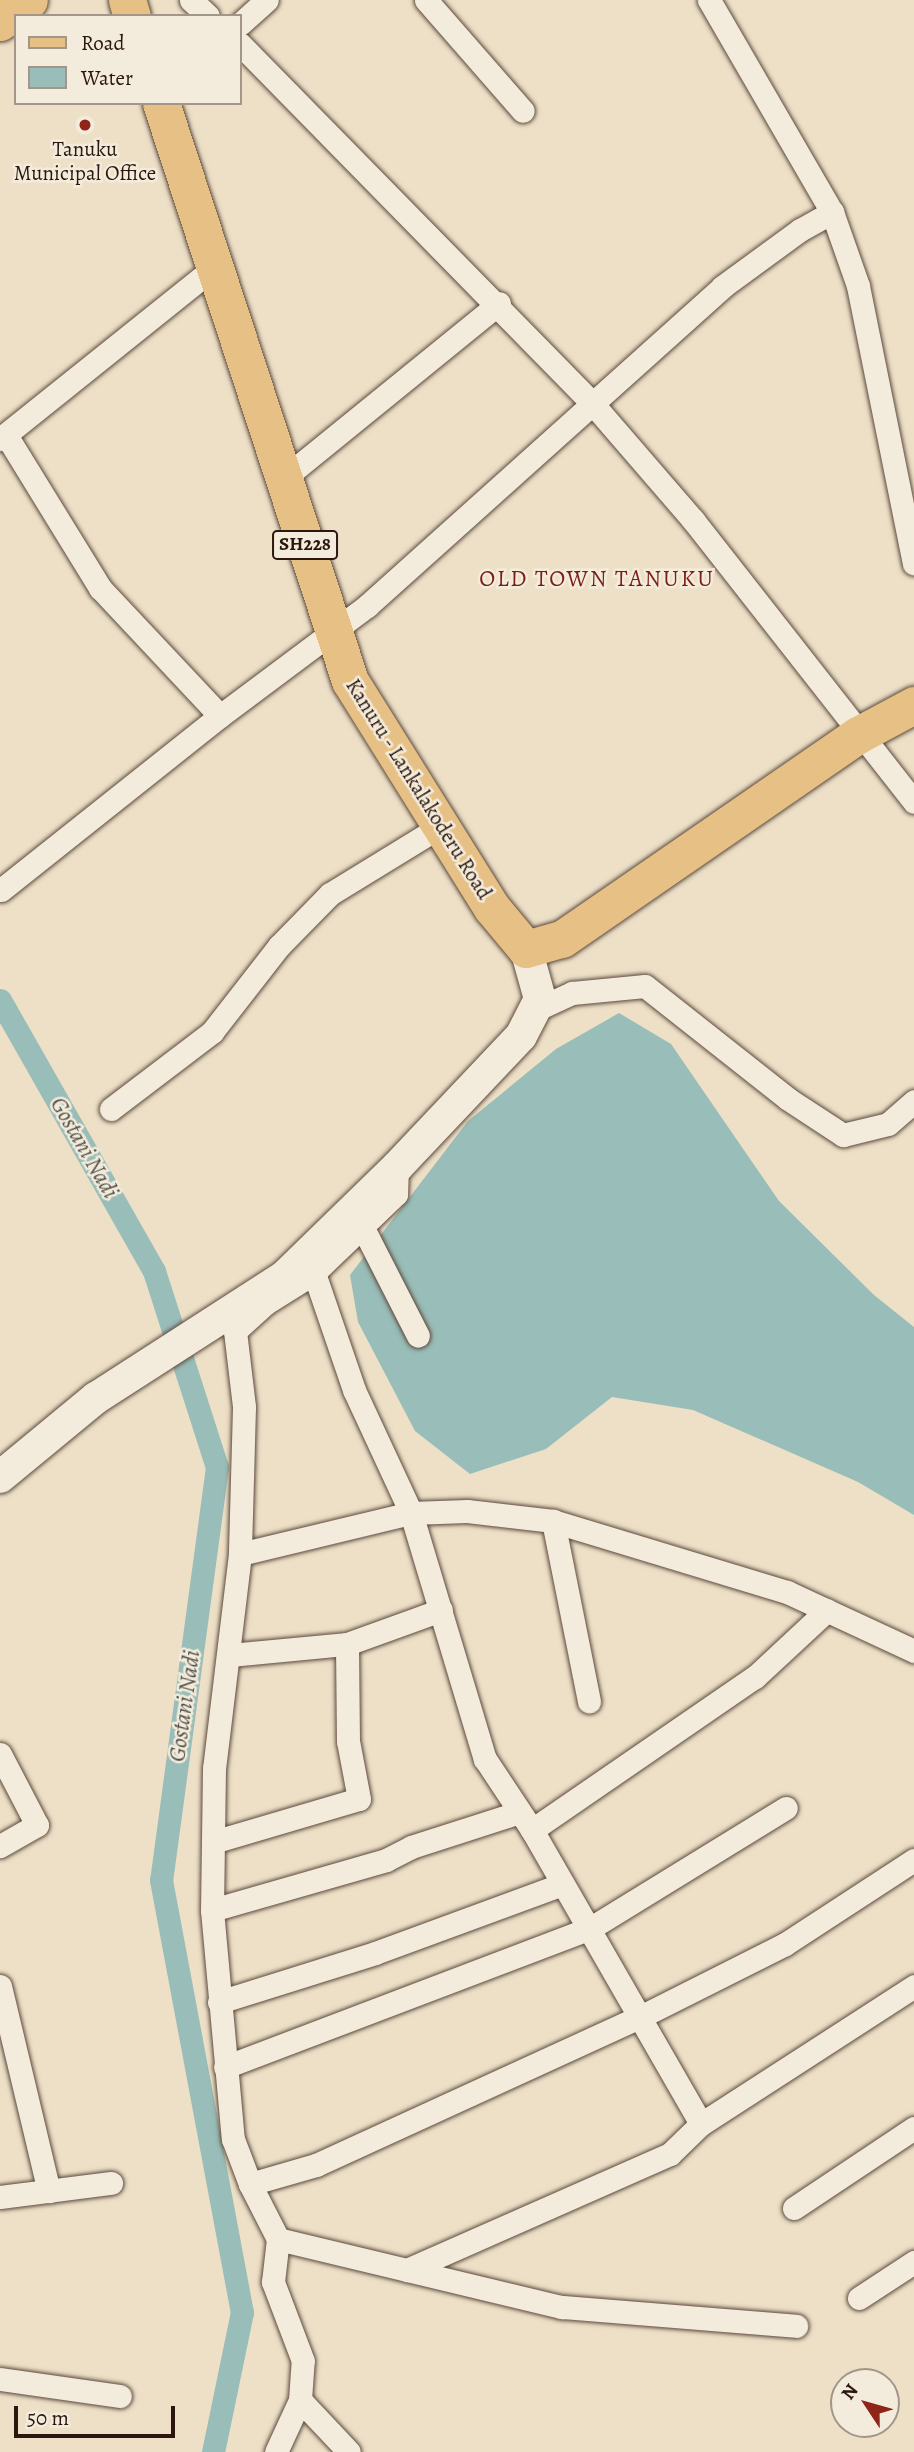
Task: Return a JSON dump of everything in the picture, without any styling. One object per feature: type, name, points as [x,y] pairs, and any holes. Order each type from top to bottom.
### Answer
[{"type":"main road","points":[[0,22],[29,0]]},
{"type":"main road","name":"Kanuru - Lankalakoderu Road","points":[[162,105],[350,681],[507,929],[526,949]]},
{"type":"main road","points":[[526,949],[562,939],[858,735],[914,705]]},
{"type":"street","points":[[191,0],[206,14]]},
{"type":"street","points":[[242,22],[267,0]]},
{"type":"street","points":[[426,0],[523,111]]},
{"type":"street","points":[[709,0],[832,212],[858,286],[914,563]]},
{"type":"street","points":[[242,46],[499,303],[592,403],[693,520],[858,735],[914,802]]},
{"type":"street","points":[[1,890],[220,716],[367,607],[722,287],[800,230],[832,212]]},
{"type":"street","points":[[215,267],[3,437],[100,588],[220,716]]},
{"type":"street","points":[[284,478],[499,303]]},
{"type":"street","points":[[111,1109],[212,1032],[279,946],[330,894],[441,826]]},
{"type":"street","points":[[0,1477],[96,1398],[285,1276],[397,1167],[521,1037],[540,999],[526,949]]},
{"type":"street","points":[[535,1010],[572,993],[645,986],[788,1099],[843,1135],[888,1124],[914,1101]]},
{"type":"street","points":[[276,2452],[300,2400],[303,2361],[274,2282],[278,2239],[250,2184],[233,2139],[212,1910],[214,1768],[230,1655],[240,1554],[244,1406],[235,1331],[266,1303],[314,1273],[396,1194],[397,1167]]},
{"type":"street","points":[[362,1226],[418,1336]]},
{"type":"street","points":[[314,1273],[355,1390],[411,1513],[485,1759],[526,1821],[642,2016],[701,2124]]},
{"type":"street","points":[[240,1554],[411,1513],[467,1511],[553,1521],[787,1592],[914,1651]]},
{"type":"street","points":[[553,1521],[589,1701]]},
{"type":"street","points":[[212,1910],[386,1860],[411,1847],[526,1821],[755,1677],[827,1609]]},
{"type":"street","points":[[230,1655],[347,1644],[441,1610]]},
{"type":"street","points":[[213,1842],[359,1799],[348,1741],[347,1644]]},
{"type":"street","points":[[0,1754],[37,1825],[0,1846]]},
{"type":"street","points":[[225,2067],[589,1928],[786,1808]]},
{"type":"street","points":[[250,2184],[316,2165],[642,2016],[785,1944],[914,1860]]},
{"type":"street","points":[[219,2002],[375,1953],[563,1884]]},
{"type":"street","points":[[0,1986],[49,2190]]},
{"type":"street","points":[[407,2270],[670,2154],[701,2124],[914,1986]]},
{"type":"street","points":[[794,2207],[914,2128]]},
{"type":"street","points":[[0,2197],[111,2183]]},
{"type":"street","points":[[278,2239],[562,2307],[796,2326]]},
{"type":"street","points":[[859,2298],[914,2262]]},
{"type":"street","points":[[0,2379],[120,2396]]},
{"type":"street","points":[[300,2400],[349,2452]]},
{"type":"water","points":[[619,1013],[671,1044],[779,1201],[874,1295],[914,1327],[914,1515],[858,1482],[693,1410],[612,1397],[546,1449],[470,1474],[415,1431],[358,1322],[350,1275],[468,1121],[556,1049]]},
{"type":"waterway","name":"Gostani Nadi","points":[[0,1000],[154,1271],[217,1467],[161,1880],[242,2312],[213,2452]]},
{"type":"place","name":"Tanuku Municipal Office","points":[[85,125]]},
{"type":"district","name":"OLD TOWN TANUKU","points":[[597,579]]}]
